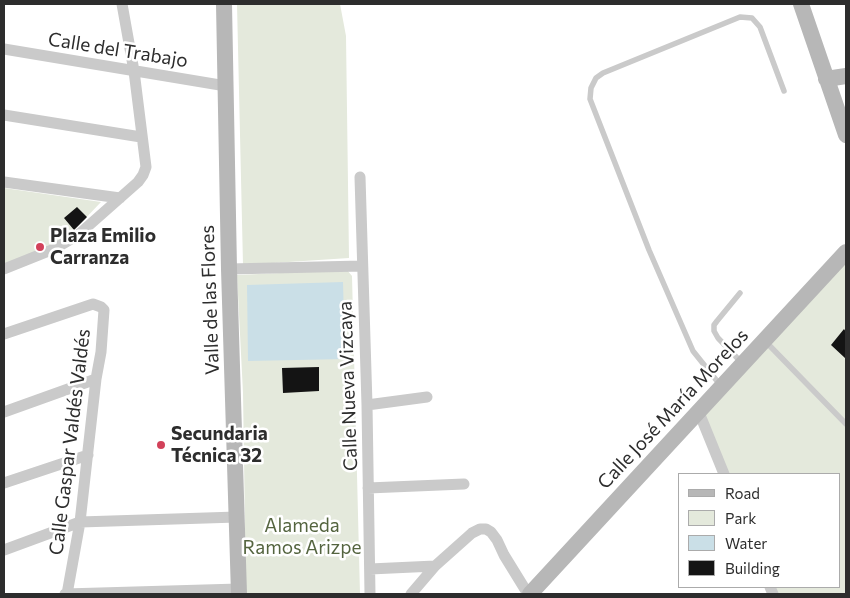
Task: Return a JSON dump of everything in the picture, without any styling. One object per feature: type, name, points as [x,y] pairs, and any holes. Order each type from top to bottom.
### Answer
[{"type":"street","points":[[4,269],[54,249],[78,235],[138,182],[146,167],[134,71],[122,4]]},
{"type":"street","name":"Valle de las Flores","points":[[224,4],[229,269],[239,592]]},
{"type":"street","points":[[801,4],[846,134]]},
{"type":"street","name":"Calle del Trabajo","points":[[4,49],[226,86]]},
{"type":"street","points":[[826,79],[846,76]]},
{"type":"street","points":[[4,115],[141,137]]},
{"type":"street","name":"Calle Nueva Vizcaya","points":[[360,177],[367,405],[370,594]]},
{"type":"street","points":[[4,182],[120,198]]},
{"type":"street","name":"Calle José María Morelos","points":[[529,594],[846,252]]},
{"type":"street","points":[[229,269],[362,266]]},
{"type":"street","name":"Calle Gaspar Valdés Valdés","points":[[4,334],[93,304],[104,310],[101,352],[96,379],[80,522],[66,594]]},
{"type":"street","points":[[4,412],[96,379]]},
{"type":"street","points":[[367,405],[427,397]]},
{"type":"street","points":[[698,410],[724,473]]},
{"type":"street","points":[[4,483],[88,454]]},
{"type":"street","points":[[368,488],[464,484]]},
{"type":"street","points":[[4,550],[80,522],[237,517]]},
{"type":"street","points":[[411,594],[435,566],[472,533],[480,529],[486,529],[492,532],[517,579],[529,594]]},
{"type":"street","points":[[370,569],[435,566]]},
{"type":"street","points":[[66,594],[239,592]]},
{"type":"lane","points":[[721,386],[693,351],[649,250],[590,98],[591,88],[596,78],[604,73],[740,17],[752,18],[760,27],[784,91]]},
{"type":"lane","points":[[740,293],[717,321],[714,331],[718,338],[742,363]]},
{"type":"lane","points":[[764,340],[846,424]]},
{"type":"green space","points":[[237,4],[340,4],[346,36],[349,258],[243,265]]},
{"type":"green space","points":[[4,188],[101,202],[62,243],[4,264]]},
{"type":"green space","points":[[846,263],[846,594],[777,594],[774,588],[840,588],[840,473],[729,473],[703,410]]},
{"type":"green space","name":"Alameda Ramos Arizpe","points":[[347,270],[352,276],[360,594],[246,594],[243,393],[237,275]]},
{"type":"water","points":[[343,282],[345,359],[248,361],[247,285]]},
{"type":"building","points":[[77,207],[87,217],[74,230],[64,218]]},
{"type":"building","points":[[844,329],[846,332],[845,358],[831,345]]},
{"type":"building","points":[[319,367],[319,391],[283,393],[282,368]]},
{"type":"place","name":"Plaza Emilio Carranza","points":[[40,247]]},
{"type":"place","name":"Secundaria Técnica 32","points":[[161,445]]}]
